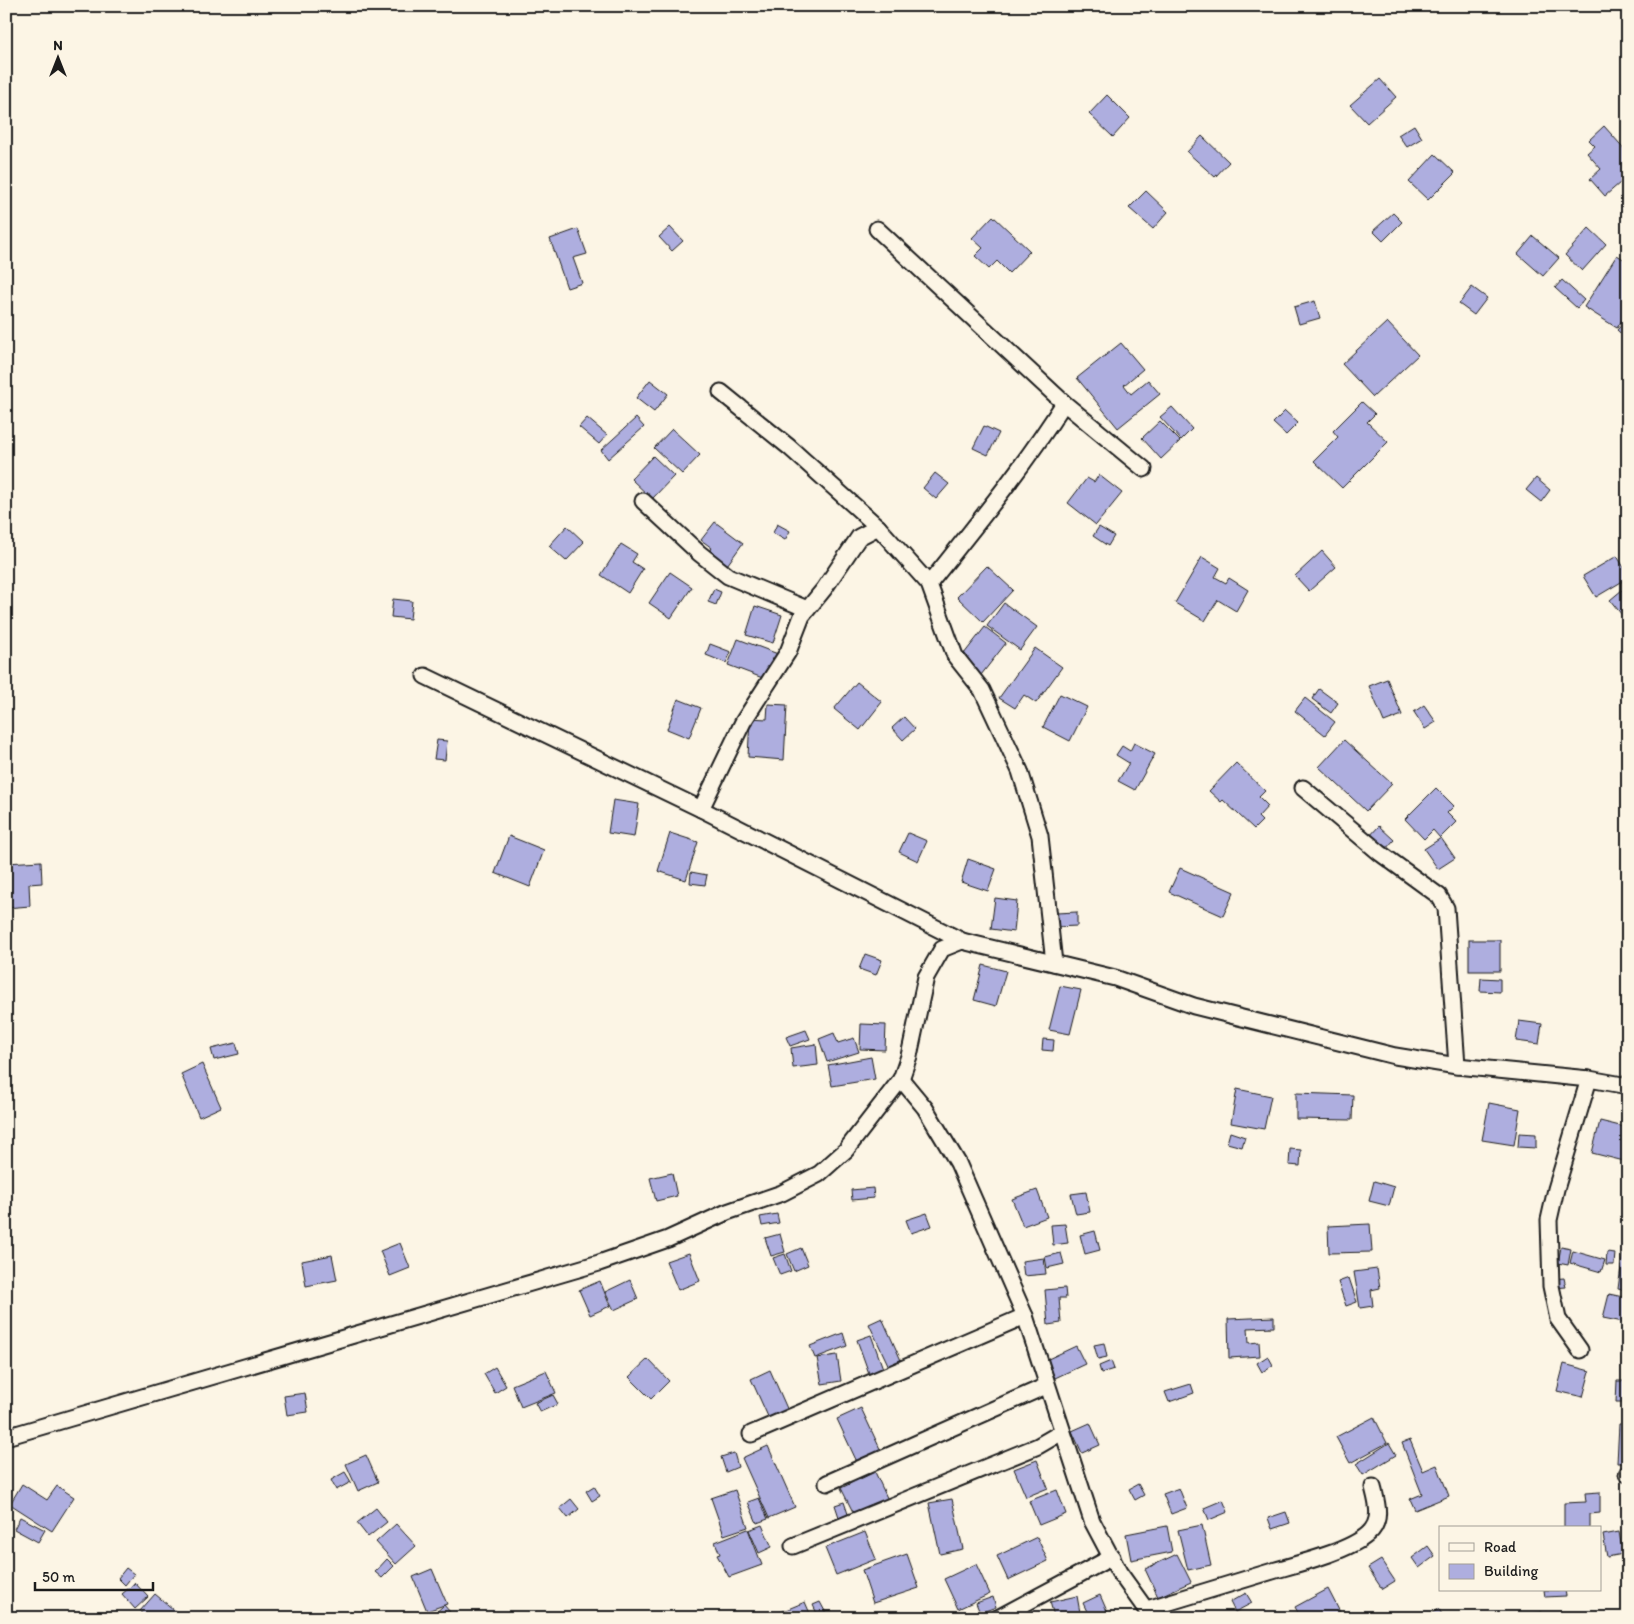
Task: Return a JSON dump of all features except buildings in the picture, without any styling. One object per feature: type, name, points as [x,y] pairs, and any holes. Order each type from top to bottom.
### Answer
[{"type":"street","points":[[877,228],[1064,403],[1144,469]]},
{"type":"street","points":[[721,392],[789,446],[878,527],[928,584],[955,656],[982,690],[1020,771],[1040,836],[1054,963]]},
{"type":"street","points":[[928,584],[1028,460],[1064,403]]},
{"type":"street","points":[[643,501],[699,553],[728,576],[807,609]]},
{"type":"street","points":[[702,809],[743,722],[788,652],[802,616],[824,589],[859,537],[878,527]]},
{"type":"street","points":[[424,676],[702,809],[962,941],[1115,978],[1194,1006],[1395,1056],[1457,1066],[1589,1079],[1628,1086]]},
{"type":"street","points":[[1303,788],[1380,853],[1439,896],[1446,908],[1457,1066]]},
{"type":"street","points":[[6,1436],[599,1263],[668,1239],[727,1212],[782,1193],[820,1174],[846,1150],[901,1079],[909,1056],[926,977],[942,949],[962,941]]},
{"type":"street","points":[[901,1079],[925,1108],[958,1163],[1024,1316],[1092,1521],[1112,1557],[1149,1613],[1317,1558],[1356,1541],[1369,1533],[1376,1522],[1379,1512],[1373,1487]]},
{"type":"street","points":[[1580,1350],[1558,1319],[1551,1286],[1549,1220],[1589,1079]]},
{"type":"street","points":[[751,1434],[1024,1316]]},
{"type":"street","points":[[826,1483],[1046,1386]]},
{"type":"street","points":[[793,1546],[1038,1446],[1062,1432]]},
{"type":"street","points":[[998,1618],[1112,1557]]}]
